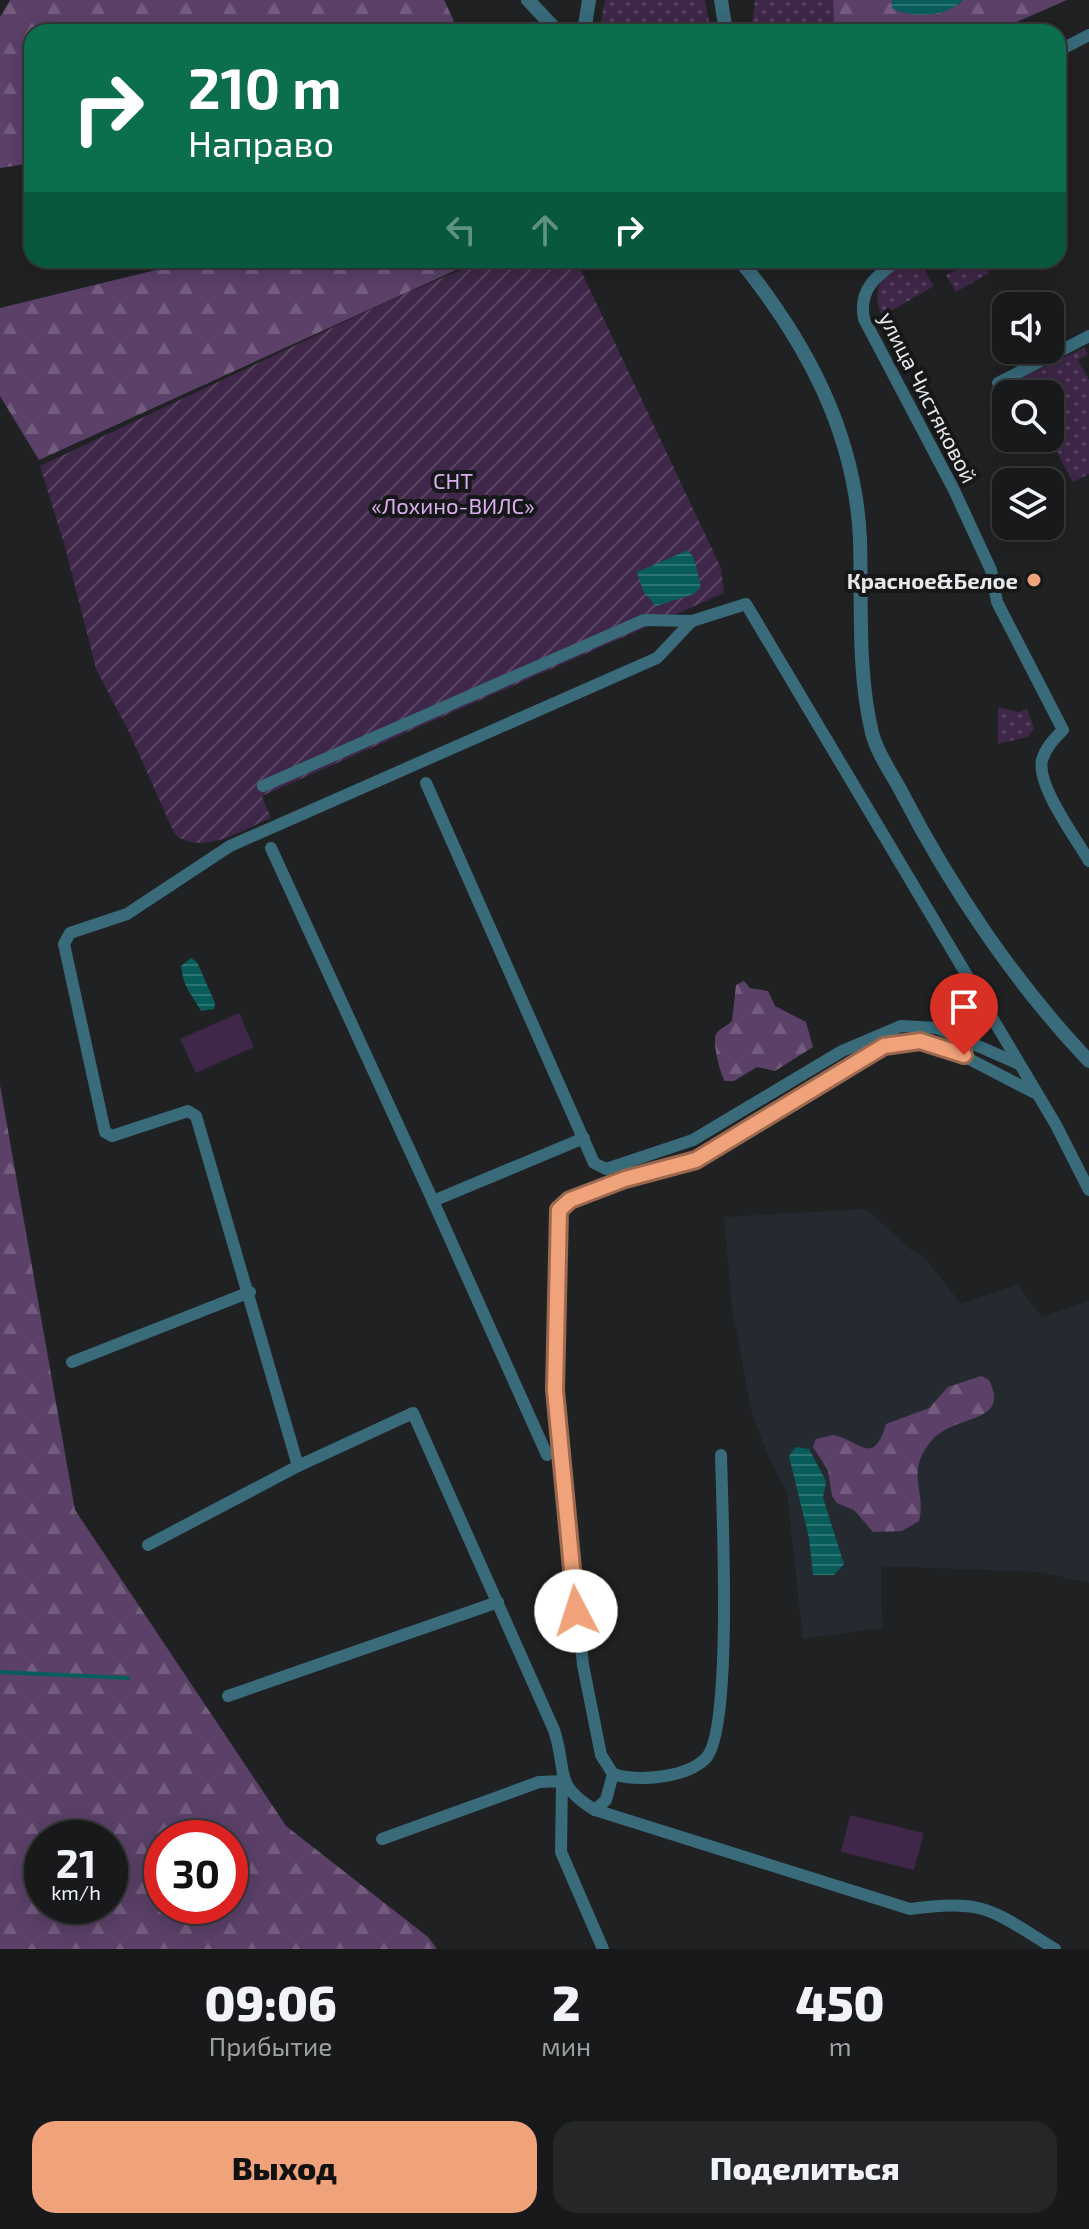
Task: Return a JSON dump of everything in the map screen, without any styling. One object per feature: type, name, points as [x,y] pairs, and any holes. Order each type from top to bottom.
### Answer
[{"type":"street","points":[[528,0],[550,24]]},
{"type":"street","points":[[580,0],[584,24]]},
{"type":"street","points":[[584,24],[589,0]]},
{"type":"street","points":[[721,0],[725,24]]},
{"type":"street","points":[[1066,47],[1089,35]]},
{"type":"street","points":[[746,268],[773,301],[802,347],[834,412],[854,477],[865,692],[873,737],[928,844],[987,932],[1089,1061]]},
{"type":"street","name":"улица Чистяковой","points":[[889,268],[870,283],[863,296],[864,319],[954,490],[991,570],[997,602],[1063,730],[1049,745],[1041,763],[1043,779],[1089,861]]},
{"type":"street","points":[[1004,380],[1089,336]]},
{"type":"street","points":[[263,786],[644,620],[692,621],[746,604],[1019,1064],[1089,1190]]},
{"type":"street","points":[[298,1466],[250,1292],[196,1116],[188,1111],[112,1136],[105,1132],[64,944],[70,933],[127,914],[230,846],[657,658],[692,621]]},
{"type":"street","points":[[426,783],[594,1163],[606,1169],[693,1140],[842,1051],[901,1026],[937,1028],[1019,1064]]},
{"type":"street","points":[[271,848],[547,1455]]},
{"type":"street","points":[[721,1455],[722,1671],[716,1739],[707,1757],[675,1774],[623,1778],[613,1774],[601,1755],[583,1665],[555,1390],[559,1210],[570,1200],[625,1179],[696,1160],[783,1110],[866,1054],[903,1041],[944,1046],[1037,1095]]},
{"type":"street","points":[[433,1201],[584,1138]]},
{"type":"street","points":[[72,1362],[250,1292]]},
{"type":"street","points":[[148,1545],[298,1466],[413,1413],[554,1730],[562,1781],[561,1852],[603,1949]]},
{"type":"street","points":[[228,1696],[498,1602]]},
{"type":"street","points":[[595,1810],[606,1800],[613,1774]]},
{"type":"street","points":[[562,1781],[578,1800],[595,1810],[910,1909],[956,1903],[977,1905],[995,1912],[1055,1949]]},
{"type":"street","points":[[382,1839],[539,1782],[562,1781]]},
{"type":"shaded area","points":[[866,1209],[910,1249],[926,1259],[961,1304],[1017,1285],[1042,1317],[1089,1301],[1089,1583],[1041,1572],[881,1566],[882,1628],[803,1639],[787,1493],[767,1453],[751,1410],[732,1307],[724,1217]]},
{"type":"green space","points":[[10,0],[444,0],[454,21],[449,24],[24,24],[24,164],[0,168],[0,17]]},
{"type":"green space","points":[[605,0],[705,0],[710,24],[600,24]]},
{"type":"green space","points":[[755,0],[833,0],[834,24],[752,24]]},
{"type":"green space","points":[[833,0],[892,0],[893,8],[958,5],[963,0],[1067,0],[1012,24],[834,24]]},
{"type":"green space","points":[[164,268],[460,268],[39,460],[0,396],[0,308]]},
{"type":"green space","name":"СНТ «Лохино-ВИЛС»","points":[[466,268],[580,268],[721,568],[724,593],[262,796],[271,818],[223,839],[198,843],[186,841],[175,835],[129,732],[96,669],[65,547],[40,466],[406,293]]},
{"type":"green space","points":[[924,268],[934,286],[882,316],[878,289],[890,270]]},
{"type":"green space","points":[[960,268],[986,268],[989,273],[956,292],[946,275]]},
{"type":"green space","points":[[1084,348],[1088,354],[1078,360],[1089,380],[1089,474],[1073,482],[1057,452],[1064,452],[1064,380],[1021,378],[1050,364],[1064,364],[1064,358]]},
{"type":"green space","points":[[998,707],[1019,712],[1027,709],[1034,728],[1028,737],[998,744]]},
{"type":"green space","points":[[744,981],[750,988],[768,991],[775,1006],[806,1022],[813,1047],[775,1071],[757,1067],[734,1081],[725,1081],[717,1058],[715,1038],[717,1032],[732,1021],[736,985]]},
{"type":"green space","points":[[239,1013],[254,1047],[196,1073],[180,1039]]},
{"type":"green space","points":[[0,1085],[75,1510],[286,1826],[428,1937],[437,1949],[0,1949]]},
{"type":"green space","points":[[981,1376],[989,1380],[994,1394],[993,1405],[978,1417],[942,1432],[932,1440],[919,1462],[919,1521],[902,1531],[873,1532],[854,1510],[837,1503],[832,1496],[828,1470],[813,1447],[816,1439],[833,1435],[871,1448],[881,1437],[886,1424],[929,1408],[948,1387]]},
{"type":"green space","points":[[850,1815],[924,1833],[914,1870],[841,1852]]},
{"type":"water","points":[[892,0],[963,0],[948,10],[919,15],[892,8]]},
{"type":"water","points":[[688,550],[694,558],[701,587],[694,594],[656,606],[643,591],[637,572]]},
{"type":"water","points":[[191,958],[197,962],[215,1003],[214,1009],[201,1011],[186,985],[181,966]]},
{"type":"water","points":[[796,1447],[809,1449],[826,1481],[823,1498],[844,1564],[834,1575],[813,1575],[809,1538],[789,1456]]},
{"type":"waterway","points":[[0,1672],[128,1678]]},
{"type":"place","name":"Красное&Белое","points":[[1034,580]]},
{"type":"route","points":[[576,1611],[555,1390],[556,1217],[559,1210],[570,1200],[625,1179],[696,1160],[748,1127],[783,1110],[829,1076],[884,1046],[920,1041],[944,1046],[964,1055]]}]
